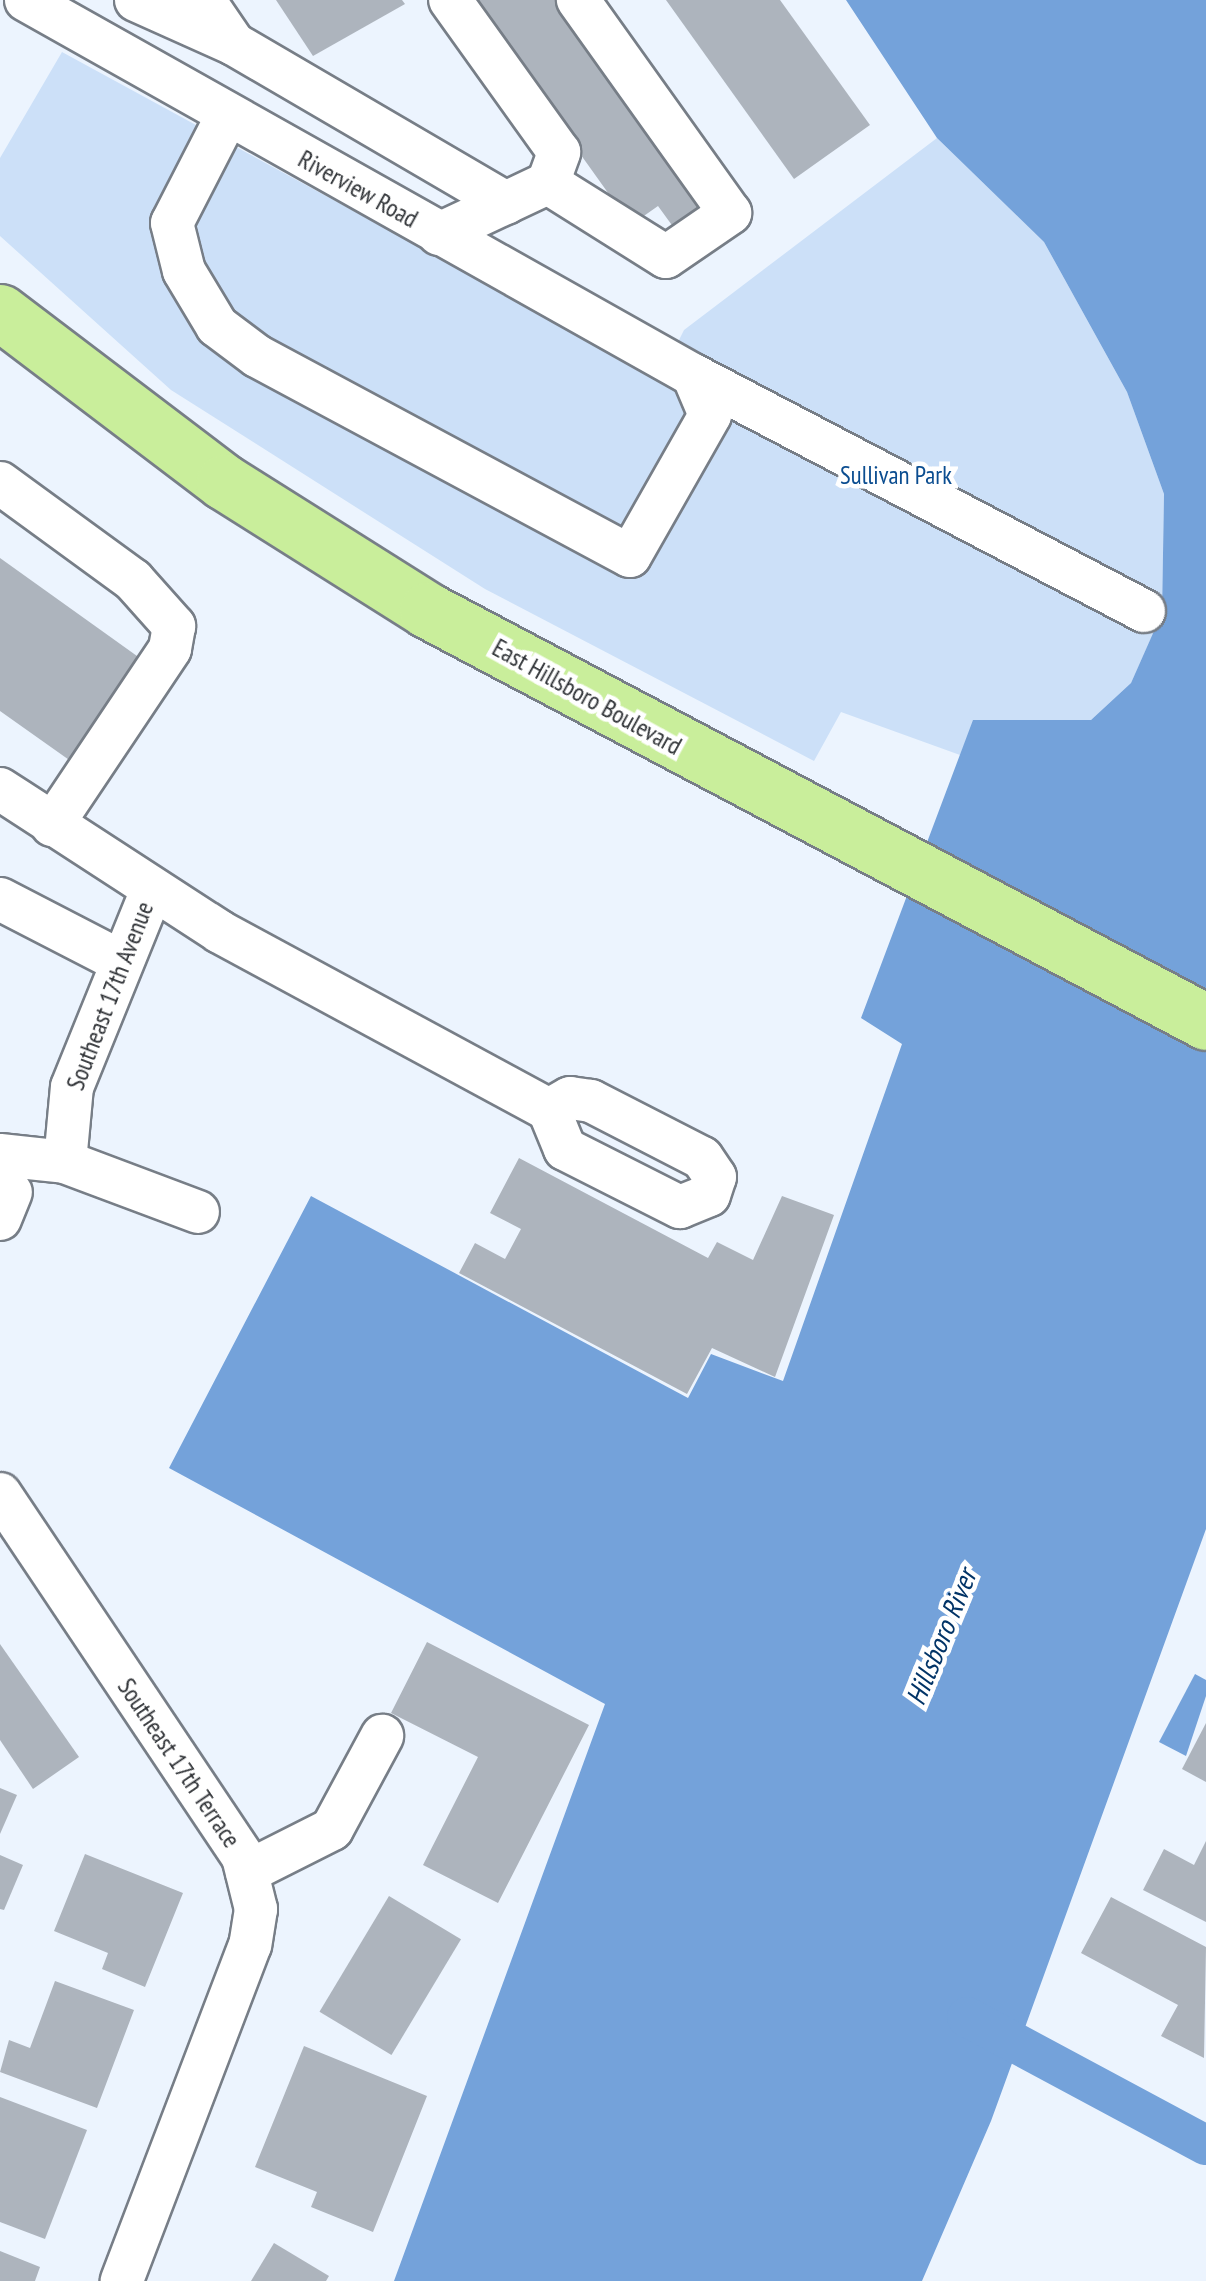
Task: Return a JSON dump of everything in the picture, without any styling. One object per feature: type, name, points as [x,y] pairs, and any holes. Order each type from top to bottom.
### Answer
[{"type":"main road","name":"East Hillsboro Boulevard","points":[[1,312],[336,555],[790,808],[1206,1022]]},
{"type":"street","name":"Riverview Road","points":[[26,0],[693,375],[1144,611]]},
{"type":"street","points":[[136,0],[234,44],[506,202]]},
{"type":"street","points":[[204,0],[234,44]]},
{"type":"street","points":[[438,234],[548,183],[559,152],[450,0]]},
{"type":"street","points":[[548,183],[666,257],[730,213],[578,0]]},
{"type":"street","points":[[227,116],[172,223],[184,271],[217,326],[257,356],[630,556],[710,415],[693,375]]},
{"type":"street","points":[[0,482],[133,580],[174,626],[170,650],[52,826]]},
{"type":"street","points":[[0,789],[152,890],[549,1110]]},
{"type":"street","name":"Southeast 17th Avenue","points":[[64,1162],[72,1087],[152,890]]},
{"type":"street","points":[[0,899],[122,962]]},
{"type":"street","points":[[4,1189],[64,1162],[198,1212]]},
{"type":"street","name":"Southeast 17th Terrace","points":[[0,1494],[247,1872],[256,1908],[250,1945],[122,2281]]},
{"type":"street","points":[[247,1872],[332,1830],[382,1736]]},
{"type":"green space","name":"Sullivan Park","points":[[62,52],[660,378],[684,330],[937,138],[1044,242],[1127,392],[1164,494],[1162,614],[1131,683],[1091,720],[974,720],[960,755],[841,712],[814,761],[485,589],[171,390],[0,236],[0,158]]},
{"type":"water","name":"Hillsboro River","points":[[846,0],[1206,0],[1206,1529],[991,2121],[922,2281],[394,2281],[605,1704],[169,1468],[311,1196],[688,1398],[711,1354],[783,1381],[902,1044],[861,1018],[973,720],[1091,720],[1131,683],[1162,613],[1164,494],[1127,392],[1044,242],[937,138]]},
{"type":"water","points":[[1195,1674],[1206,1680],[1206,1696],[1186,1756],[1159,1742]]},
{"type":"building","points":[[276,0],[402,0],[405,4],[313,56]]},
{"type":"building","points":[[470,0],[562,0],[716,215],[682,239],[658,206],[631,225]]},
{"type":"building","points":[[666,0],[780,0],[870,125],[794,179]]},
{"type":"building","points":[[0,558],[144,661],[72,762],[0,711]]},
{"type":"building","points":[[519,1158],[708,1258],[717,1242],[753,1260],[782,1196],[834,1215],[775,1377],[712,1348],[687,1394],[459,1273],[475,1243],[505,1259],[521,1229],[490,1213]]},
{"type":"building","points":[[427,1642],[589,1725],[498,1903],[423,1865],[478,1757],[391,1713]]},
{"type":"building","points":[[0,1644],[79,1757],[33,1789],[0,1740]]},
{"type":"building","points":[[1206,1723],[1206,1782],[1182,1769]]},
{"type":"building","points":[[0,1788],[17,1795],[0,1834]]},
{"type":"building","points":[[1206,1841],[1206,1922],[1143,1890],[1164,1849],[1194,1865]]},
{"type":"building","points":[[85,1854],[183,1893],[145,1987],[102,1969],[108,1953],[54,1931]]},
{"type":"building","points":[[0,1855],[23,1865],[4,1910],[0,1909]]},
{"type":"building","points":[[389,1896],[461,1939],[391,2055],[319,2012]]},
{"type":"building","points":[[1111,1897],[1206,1947],[1204,2058],[1161,2036],[1178,2005],[1081,1953]]},
{"type":"building","points":[[55,1981],[134,2010],[97,2108],[0,2072],[9,2040],[30,2048]]},
{"type":"building","points":[[304,2046],[427,2096],[373,2232],[311,2207],[317,2192],[255,2167]]},
{"type":"building","points":[[0,2097],[87,2130],[45,2239],[0,2222]]},
{"type":"building","points":[[274,2243],[329,2276],[326,2281],[251,2281]]},
{"type":"building","points":[[0,2251],[40,2267],[35,2281],[0,2281]]},
{"type":"waterway","points":[[967,2017],[1206,2145]]}]
